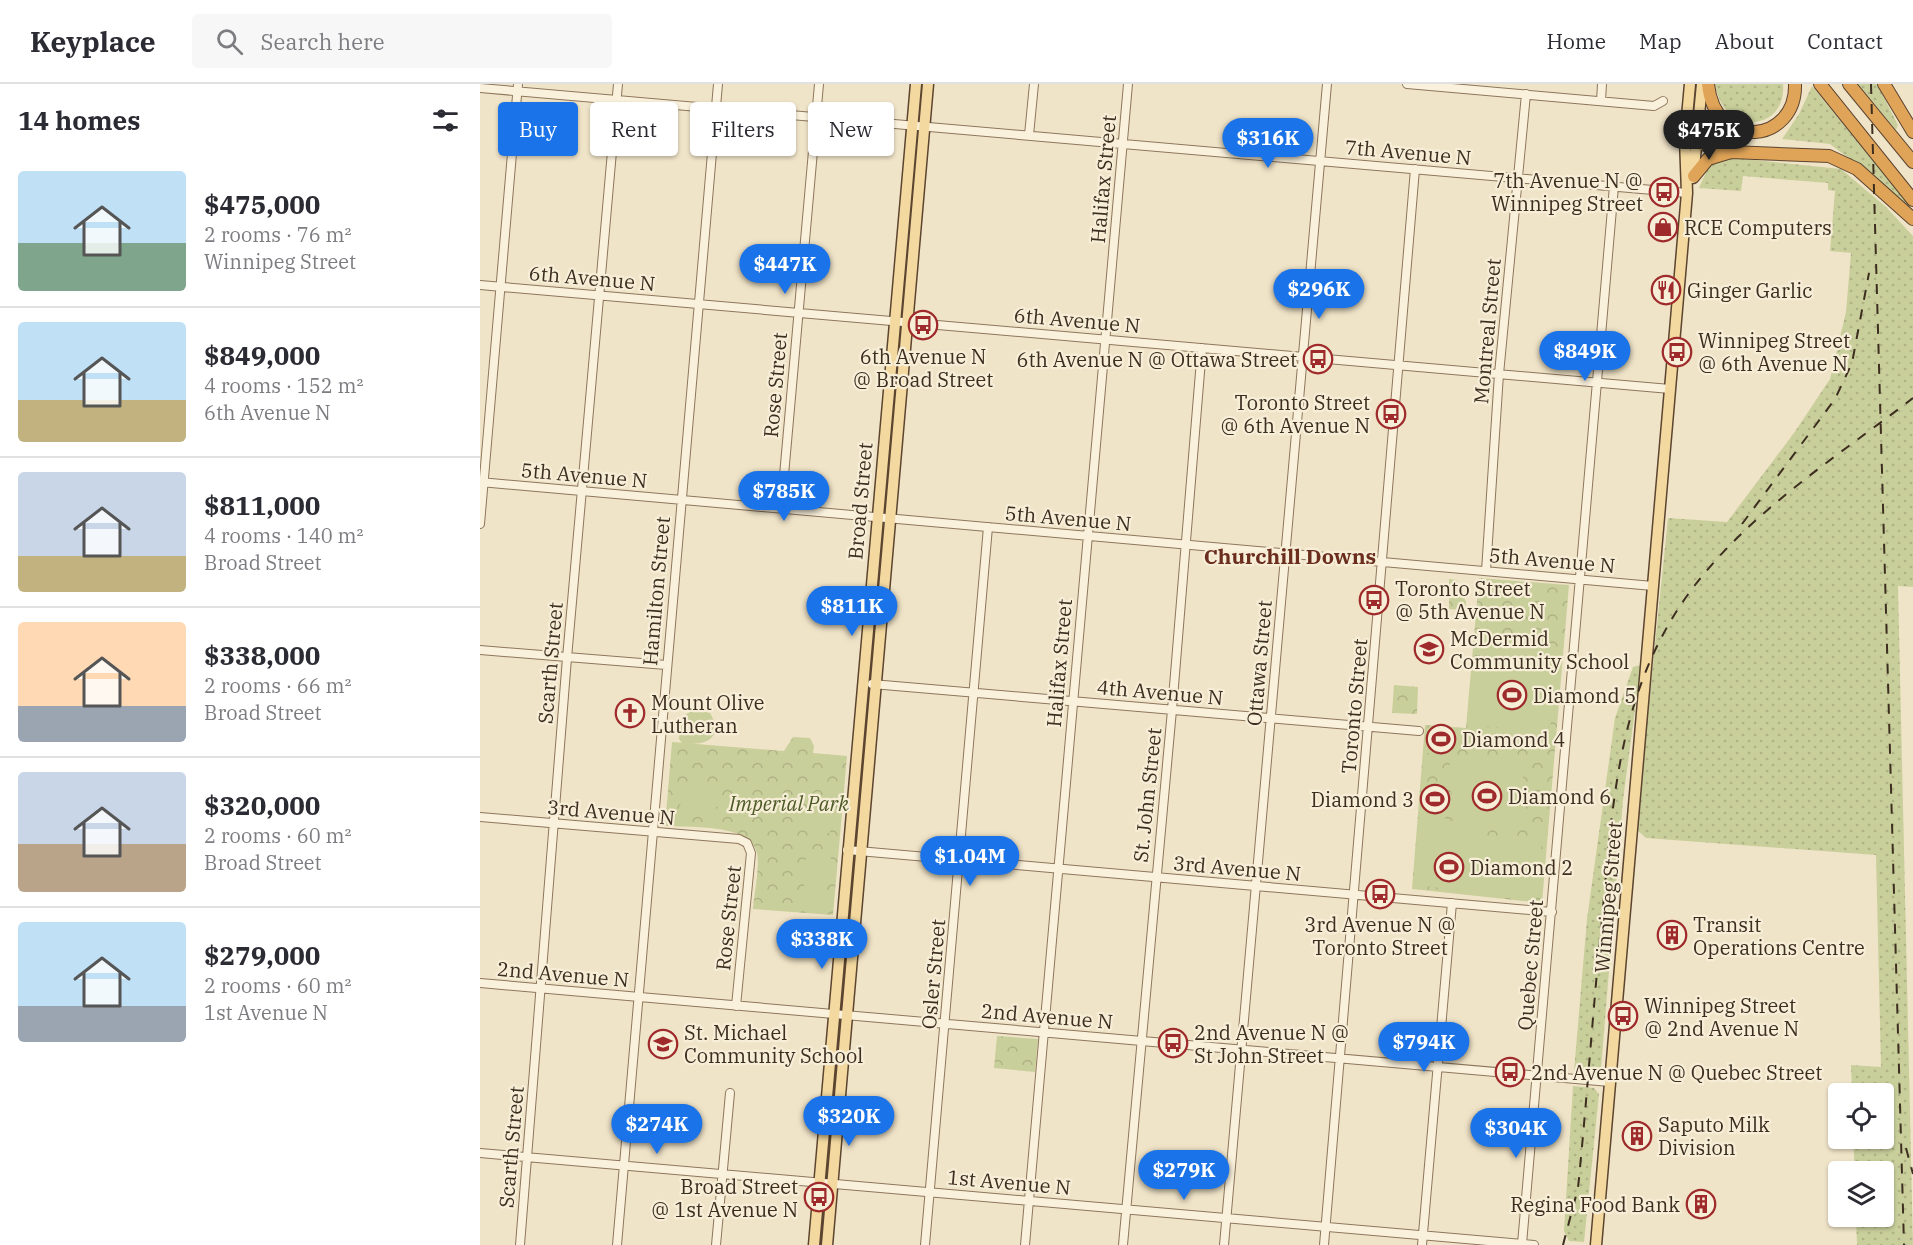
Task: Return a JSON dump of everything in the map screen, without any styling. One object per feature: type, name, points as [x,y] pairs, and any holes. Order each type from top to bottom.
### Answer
[{"type":"highway","points":[[1708,84],[1710,100],[1717,115],[1731,128],[1752,132],[1762,131],[1781,120],[1791,106],[1795,84]]},
{"type":"highway","points":[[1820,84],[1913,200]]},
{"type":"highway","points":[[1849,84],[1913,162]]},
{"type":"highway","points":[[1884,84],[1913,132]]},
{"type":"highway","points":[[1691,141],[1731,152],[1829,156],[1857,169],[1913,219]]},
{"type":"highway","points":[[1694,176],[1708,159],[1731,152]]},
{"type":"main road","name":"Broad Street","points":[[814,1245],[832,1015],[916,84]]},
{"type":"main road","name":"Broad Street","points":[[827,1245],[928,84]]},
{"type":"main road","name":"Winnipeg Street","points":[[1687,193],[1694,176],[1690,84]]},
{"type":"main road","name":"Winnipeg Street","points":[[1596,1245],[1691,141],[1702,84]]},
{"type":"street","name":"Scarth Street","points":[[520,1245],[567,658],[618,84]]},
{"type":"street","name":"Hamilton Street","points":[[717,102],[718,84]]},
{"type":"street","name":"Rose Street","points":[[817,102],[819,84]]},
{"type":"street","points":[[1029,135],[1034,84]]},
{"type":"street","name":"Halifax Street","points":[[1025,1245],[1056,869],[1128,84]]},
{"type":"street","name":"Ottawa Street","points":[[1224,1245],[1254,886],[1327,84]]},
{"type":"street","points":[[1407,84],[1654,106],[1663,101]]},
{"type":"street","points":[[1601,101],[1602,84]]},
{"type":"street","name":"7th Avenue N","points":[[480,88],[518,88],[690,106]]},
{"type":"street","points":[[480,524],[518,88]]},
{"type":"street","name":"Montreal Street","points":[[1486,571],[1499,374],[1526,94]]},
{"type":"street","name":"7th Avenue N","points":[[894,124],[1687,193]]},
{"type":"street","name":"Hamilton Street","points":[[617,1245],[666,666],[713,156]]},
{"type":"street","name":"Rose Street","points":[[781,509],[812,156]]},
{"type":"street","name":"Toronto Street","points":[[1324,1245],[1400,365],[1414,169]]},
{"type":"street","name":"Quebec Street","points":[[1522,1244],[1614,186]]},
{"type":"street","name":"6th Avenue N","points":[[480,285],[1670,388]]},
{"type":"street","name":"St. John Street","points":[[1123,1245],[1143,1041],[1202,348]]},
{"type":"street","name":"5th Avenue N","points":[[482,483],[1653,586]]},
{"type":"street","name":"Osler Street","points":[[926,1245],[988,527]]},
{"type":"street","points":[[480,650],[666,666]]},
{"type":"street","name":"4th Avenue N","points":[[862,683],[1419,731]]},
{"type":"street","name":"3rd Avenue N","points":[[480,817],[739,839]]},
{"type":"street","name":"Rose Street","points":[[736,1006],[751,853],[747,843],[739,839]]},
{"type":"street","name":"3rd Avenue N","points":[[847,850],[1552,912]]},
{"type":"street","points":[[1422,1245],[1452,903]]},
{"type":"street","name":"2nd Avenue N","points":[[480,983],[1610,1082]]},
{"type":"street","points":[[716,1245],[730,1093]]},
{"type":"street","name":"1st Avenue N","points":[[480,1153],[1534,1245]]},
{"type":"green space","points":[[1715,84],[1783,84],[1782,100],[1775,112],[1765,119],[1753,122],[1741,120],[1730,113],[1720,101]]},
{"type":"green space","points":[[1858,84],[1877,84],[1898,125],[1896,130]]},
{"type":"green space","points":[[1812,86],[1909,205],[1909,209],[1879,181],[1830,144],[1782,139],[1799,114]]},
{"type":"green space","points":[[1734,158],[1841,169],[1886,207],[1913,236],[1913,587],[1898,586],[1913,1245],[1857,1245],[1856,1227],[1894,1227],[1894,1161],[1854,1161],[1854,1149],[1894,1149],[1894,1083],[1852,1083],[1851,1065],[1881,1067],[1876,855],[1646,838],[1636,829],[1668,518],[1727,522],[1794,433],[1830,379],[1846,312],[1851,253],[1830,251],[1835,191],[1828,190],[1828,183],[1743,176],[1741,191],[1699,188],[1710,163]]},
{"type":"green space","points":[[1479,578],[1569,585],[1542,903],[1412,889],[1425,725],[1466,728]]},
{"type":"green space","points":[[1449,579],[1457,580],[1466,602],[1465,610],[1449,609]]},
{"type":"green space","name":"Diamond 5","points":[[1506,645],[1558,650],[1551,723],[1547,729],[1467,726],[1470,687],[1476,664],[1492,649]]},
{"type":"green space","points":[[1641,665],[1623,800],[1601,1069],[1595,1073],[1574,1071],[1587,919],[1615,718],[1633,667]]},
{"type":"green space","points":[[1394,685],[1418,687],[1417,714],[1392,713]]},
{"type":"green space","points":[[695,709],[710,713],[714,722],[714,735],[698,744],[682,743],[679,739],[682,721],[686,714]]},
{"type":"green space","name":"Diamond 4","points":[[1429,727],[1442,729],[1452,735],[1456,744],[1449,755],[1426,753]]},
{"type":"green space","name":"Imperial Park","points":[[793,737],[810,738],[814,746],[813,753],[847,756],[833,915],[753,909],[758,859],[752,843],[743,836],[718,829],[665,826],[672,742],[784,751]]},
{"type":"green space","name":"Diamond 6","points":[[1525,756],[1519,830],[1483,826],[1471,823],[1462,817],[1452,796],[1450,760]]},
{"type":"green space","points":[[702,778],[716,789],[719,796],[718,806],[703,815],[685,814],[680,806],[684,792],[692,781]]},
{"type":"green space","points":[[1432,785],[1442,786],[1448,795],[1445,819],[1470,829],[1485,849],[1491,843],[1505,837],[1542,840],[1536,897],[1413,885],[1421,790]]},
{"type":"green space","points":[[802,814],[831,817],[830,833],[801,830]]},
{"type":"green space","points":[[809,854],[831,858],[824,908],[803,903],[806,857]]},
{"type":"green space","points":[[997,1036],[1038,1039],[1035,1072],[994,1068]]},
{"type":"green space","points":[[1573,1086],[1594,1088],[1599,1094],[1584,1242],[1569,1241],[1564,1231]]},
{"type":"railway","points":[[1871,84],[1904,1245]]},
{"type":"railway","points":[[1742,524],[1835,399],[1852,363],[1869,273]]},
{"type":"railway","points":[[1563,1245],[1578,1188],[1610,830],[1616,787],[1635,703],[1650,662],[1669,623],[1695,585],[1743,532],[1798,485],[1913,398]]},
{"type":"railway","points":[[1906,1148],[1913,1174]]},
{"type":"place","name":"7th Avenue N @ Winnipeg Street","points":[[1664,192]]},
{"type":"place","name":"RCE Computers","points":[[1663,227]]},
{"type":"place","name":"Ginger Garlic","points":[[1666,290]]},
{"type":"place","name":"6th Avenue N @ Broad Street","points":[[923,325]]},
{"type":"place","name":"Winnipeg Street @ 6th Avenue N","points":[[1677,352]]},
{"type":"place","name":"6th Avenue N @ Ottawa Street","points":[[1318,359]]},
{"type":"place","name":"Toronto Street @ 6th Avenue N","points":[[1391,414]]},
{"type":"place","name":"Toronto Street @ 5th Avenue N","points":[[1374,600]]},
{"type":"place","name":"McDermid Community School","points":[[1429,649]]},
{"type":"place","name":"Diamond 5","points":[[1512,695]]},
{"type":"place","name":"Mount Olive Lutheran","points":[[630,713]]},
{"type":"place","name":"Diamond 4","points":[[1441,739]]},
{"type":"place","name":"Diamond 6","points":[[1487,796]]},
{"type":"place","name":"Diamond 3","points":[[1435,799]]},
{"type":"place","name":"Diamond 2","points":[[1449,867]]},
{"type":"place","name":"3rd Avenue N @ Toronto Street","points":[[1380,894]]},
{"type":"place","name":"Transit Operations Centre","points":[[1672,935]]},
{"type":"place","name":"Winnipeg Street @ 2nd Avenue N","points":[[1623,1016]]},
{"type":"place","name":"2nd Avenue N @ St John Street","points":[[1173,1043]]},
{"type":"place","name":"St. Michael Community School","points":[[663,1044]]},
{"type":"place","name":"2nd Avenue N @ Quebec Street","points":[[1510,1072]]},
{"type":"place","name":"Saputo Milk Division","points":[[1637,1136]]},
{"type":"place","name":"Broad Street @ 1st Avenue N","points":[[819,1197]]},
{"type":"place","name":"Regina Food Bank","points":[[1701,1204]]},
{"type":"district","name":"Churchill Downs","points":[[1290,556]]}]
